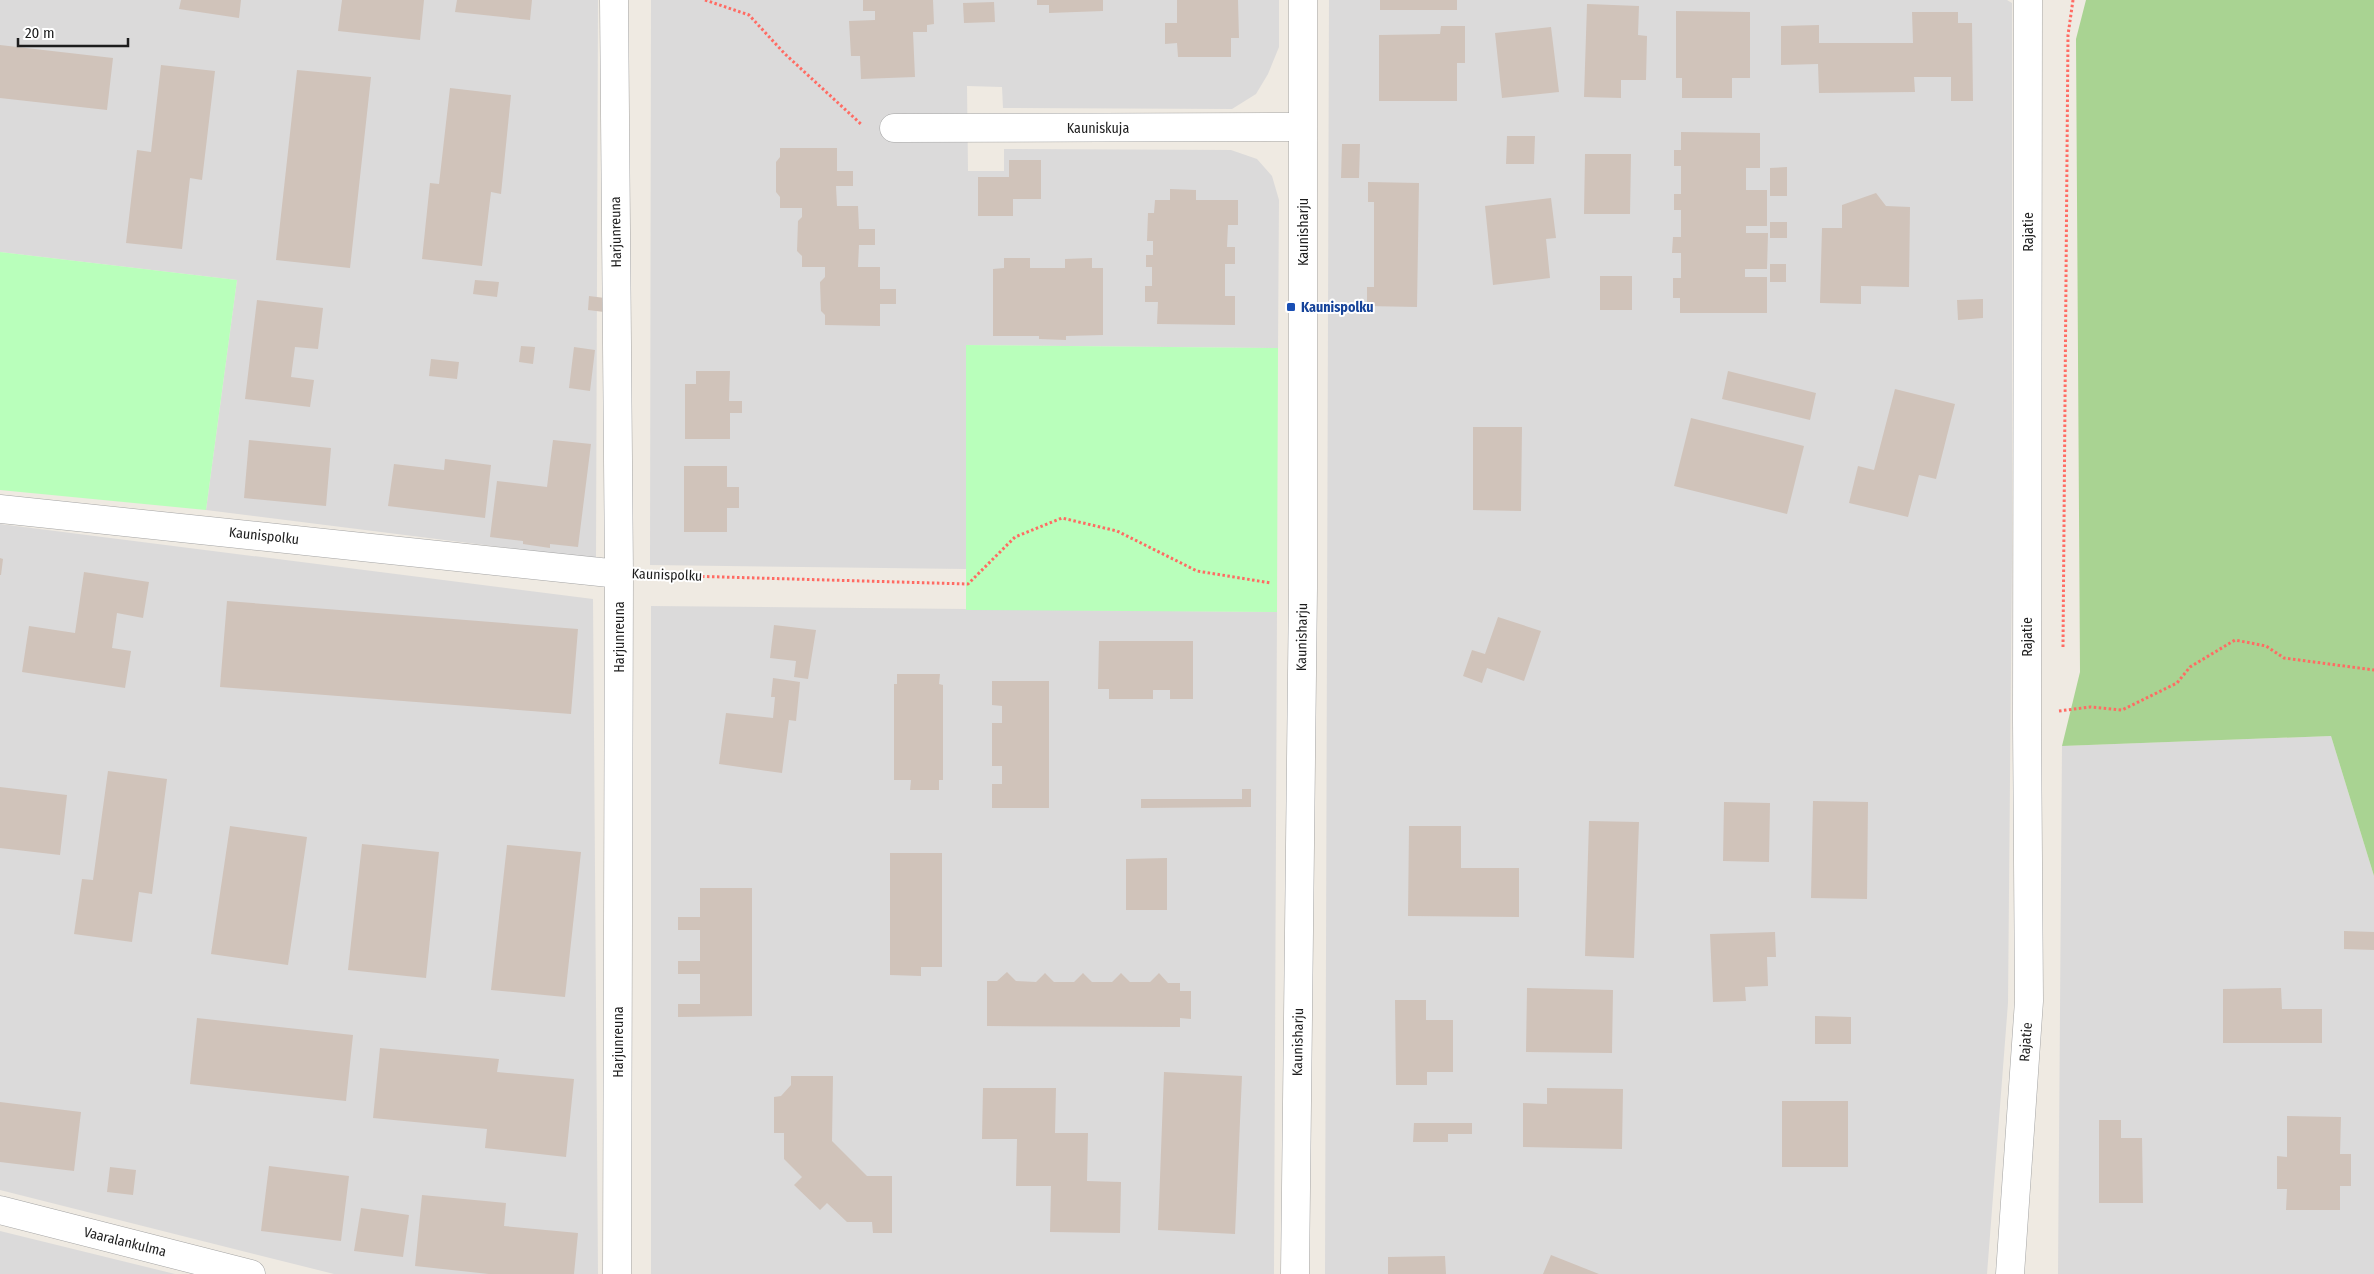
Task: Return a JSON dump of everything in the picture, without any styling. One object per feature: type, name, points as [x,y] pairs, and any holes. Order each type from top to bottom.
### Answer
[{"type":"street","name":"Harjunreuna","points":[[614,0],[619,574],[617,1274]]},
{"type":"street","name":"Kaunisharju","points":[[1296,1274],[1303,588],[1303,0]]},
{"type":"street","name":"Rajatie","points":[[2010,1274],[2029,1001],[2027,721],[2028,0]]},
{"type":"street","name":"Kauniskuja","points":[[894,128],[1303,128]]},
{"type":"street","name":"Kaunispolku","points":[[0,509],[619,574]]},
{"type":"street","name":"Vaaralankulma","points":[[0,1210],[251,1274]]},
{"type":"path","points":[[705,0],[749,15],[785,54],[865,128],[894,128]]},
{"type":"path","name":"Kaunispolku","points":[[619,574],[968,584],[1015,537],[1062,518],[1117,531],[1197,571],[1303,588]]},
{"type":"path","points":[[2055,712],[2090,707],[2122,710],[2177,683],[2190,667],[2235,640],[2266,646],[2284,658],[2374,670]]},
{"type":"shaded area","points":[[0,0],[598,0],[596,559],[206,510],[237,280],[0,252]]},
{"type":"shaded area","points":[[651,0],[1279,0],[1279,47],[1268,74],[1256,94],[1232,109],[1003,108],[1002,87],[967,86],[968,171],[1004,171],[1004,149],[1231,150],[1257,159],[1272,176],[1279,200],[1278,348],[967,345],[966,569],[650,565]]},
{"type":"shaded area","points":[[1329,0],[2007,0],[2012,3],[2012,556],[2008,1003],[1987,1274],[1325,1274]]},
{"type":"shaded area","points":[[0,524],[593,599],[598,1274],[334,1274],[0,1190]]},
{"type":"shaded area","points":[[651,606],[1277,612],[1274,1274],[651,1274]]},
{"type":"shaded area","points":[[2331,736],[2374,876],[2374,1274],[2058,1274],[2062,746]]},
{"type":"shaded area","points":[[0,1231],[175,1274],[0,1274]]},
{"type":"green space","points":[[2086,0],[2374,0],[2374,876],[2331,736],[2062,746],[2080,672],[2076,39]]},
{"type":"green space","points":[[0,252],[237,280],[206,510],[0,490]]},
{"type":"green space","points":[[966,345],[1278,348],[1277,612],[966,610]]},
{"type":"building","points":[[181,0],[241,0],[239,18],[179,9]]},
{"type":"building","points":[[342,0],[424,0],[420,40],[338,31]]},
{"type":"building","points":[[457,0],[532,0],[530,20],[455,12]]},
{"type":"building","points":[[863,0],[933,0],[934,24],[927,25],[927,32],[913,32],[915,77],[861,79],[860,56],[851,56],[849,21],[875,20],[875,11],[863,11]]},
{"type":"building","points":[[1037,0],[1103,0],[1103,11],[1049,13],[1049,5],[1037,5]]},
{"type":"building","points":[[1177,0],[1238,0],[1239,38],[1231,38],[1231,57],[1178,57],[1177,43],[1165,44],[1165,23],[1177,23]]},
{"type":"building","points":[[1380,0],[1457,0],[1457,10],[1380,10]]},
{"type":"building","points":[[994,2],[995,22],[964,23],[963,3]]},
{"type":"building","points":[[1587,4],[1639,6],[1638,35],[1647,36],[1646,80],[1621,80],[1621,98],[1584,97]]},
{"type":"building","points":[[1676,11],[1750,12],[1750,78],[1732,78],[1732,98],[1682,98],[1682,78],[1676,78]]},
{"type":"building","points":[[1912,12],[1958,12],[1958,23],[1972,23],[1973,101],[1951,101],[1951,77],[1914,77],[1915,92],[1819,93],[1818,64],[1781,65],[1781,26],[1819,25],[1819,43],[1913,43]]},
{"type":"building","points":[[1441,26],[1465,26],[1465,63],[1457,63],[1457,101],[1379,101],[1379,35],[1440,34]]},
{"type":"building","points":[[1551,27],[1559,92],[1502,98],[1495,33]]},
{"type":"building","points":[[0,45],[113,58],[107,110],[0,98]]},
{"type":"building","points":[[161,65],[215,71],[202,180],[190,178],[182,249],[126,243],[137,150],[151,152]]},
{"type":"building","points":[[297,70],[371,77],[350,268],[276,260]]},
{"type":"building","points":[[450,88],[511,95],[501,194],[491,192],[482,266],[422,259],[430,183],[439,184]]},
{"type":"building","points":[[1681,132],[1760,133],[1760,168],[1746,168],[1746,190],[1767,190],[1767,226],[1746,226],[1746,233],[1768,233],[1767,269],[1745,269],[1745,277],[1767,277],[1767,313],[1680,313],[1680,298],[1673,298],[1673,278],[1681,278],[1681,253],[1672,253],[1673,237],[1681,237],[1681,210],[1674,210],[1674,194],[1681,194],[1681,166],[1674,166],[1674,150],[1681,150]]},
{"type":"building","points":[[1507,136],[1535,136],[1534,164],[1506,164]]},
{"type":"building","points":[[1342,144],[1360,144],[1359,178],[1341,178]]},
{"type":"building","points":[[780,148],[837,148],[837,171],[853,171],[853,186],[836,186],[837,206],[858,206],[859,229],[875,229],[875,245],[859,245],[858,267],[880,267],[880,289],[896,289],[896,304],[880,304],[880,326],[825,325],[825,315],[821,311],[820,282],[825,277],[825,267],[802,267],[802,256],[797,251],[798,221],[802,217],[802,208],[780,208],[780,197],[776,192],[776,162],[780,157]]},
{"type":"building","points":[[1585,154],[1631,154],[1630,214],[1584,214]]},
{"type":"building","points":[[1009,160],[1041,160],[1041,199],[1013,199],[1013,216],[978,216],[978,177],[1009,177]]},
{"type":"building","points":[[1787,167],[1787,196],[1770,196],[1770,168]]},
{"type":"building","points":[[1368,182],[1419,183],[1417,307],[1367,306],[1367,287],[1374,287],[1374,202],[1368,202]]},
{"type":"building","points":[[1170,189],[1196,190],[1196,200],[1238,200],[1238,225],[1228,225],[1227,247],[1235,247],[1235,264],[1225,264],[1225,296],[1235,296],[1235,325],[1157,324],[1158,302],[1145,302],[1145,286],[1152,286],[1152,267],[1146,267],[1146,255],[1153,255],[1153,241],[1147,241],[1148,213],[1154,213],[1155,200],[1170,200]]},
{"type":"building","points":[[1876,193],[1886,206],[1910,207],[1909,287],[1861,286],[1861,304],[1820,303],[1822,228],[1842,228],[1842,205]]},
{"type":"building","points":[[1551,198],[1556,238],[1546,239],[1550,278],[1493,285],[1485,206]]},
{"type":"building","points":[[1770,222],[1787,222],[1787,238],[1770,238]]},
{"type":"building","points":[[1004,258],[1030,258],[1030,268],[1065,268],[1065,259],[1092,258],[1092,268],[1103,268],[1103,335],[1066,336],[1066,340],[1039,339],[1039,336],[993,336],[993,269],[1004,268]]},
{"type":"building","points":[[1770,264],[1786,264],[1786,282],[1770,282]]},
{"type":"building","points":[[1600,276],[1632,276],[1632,310],[1600,310]]},
{"type":"building","points":[[475,280],[499,282],[497,297],[473,294]]},
{"type":"building","points":[[589,296],[605,298],[604,312],[588,310]]},
{"type":"building","points":[[1983,299],[1983,318],[1958,320],[1957,300]]},
{"type":"building","points":[[257,300],[323,308],[318,349],[295,347],[291,377],[314,380],[310,407],[245,399]]},
{"type":"building","points":[[521,346],[535,347],[533,364],[519,362]]},
{"type":"building","points":[[574,347],[595,350],[590,391],[569,388]]},
{"type":"building","points":[[431,359],[459,362],[457,379],[429,376]]},
{"type":"building","points":[[696,371],[730,371],[729,401],[742,401],[742,413],[730,413],[730,439],[685,439],[685,384],[696,384]]},
{"type":"building","points":[[1728,371],[1816,393],[1810,420],[1722,399]]},
{"type":"building","points":[[1895,389],[1955,404],[1936,479],[1919,475],[1908,517],[1849,503],[1858,466],[1874,470]]},
{"type":"building","points":[[1691,418],[1804,446],[1787,514],[1674,486]]},
{"type":"building","points":[[1473,427],[1522,427],[1521,511],[1473,510]]},
{"type":"building","points":[[249,440],[331,448],[326,506],[244,498]]},
{"type":"building","points":[[553,440],[591,444],[578,547],[550,544],[550,548],[523,544],[523,541],[490,537],[497,481],[547,487]]},
{"type":"building","points":[[445,459],[491,465],[485,518],[388,506],[394,464],[444,470]]},
{"type":"building","points":[[684,466],[727,466],[727,487],[739,487],[739,508],[727,508],[727,532],[684,532]]},
{"type":"building","points":[[0,558],[3,559],[1,575],[0,575]]},
{"type":"building","points":[[84,572],[149,582],[143,618],[117,613],[112,648],[131,651],[125,688],[22,672],[29,626],[75,633]]},
{"type":"building","points":[[227,601],[578,629],[571,714],[220,687]]},
{"type":"building","points":[[1498,617],[1541,631],[1524,681],[1487,668],[1482,683],[1463,676],[1472,650],[1485,654]]},
{"type":"building","points":[[774,625],[816,630],[808,679],[794,677],[796,661],[770,658]]},
{"type":"building","points":[[1099,641],[1193,641],[1193,699],[1170,699],[1170,690],[1153,690],[1153,699],[1109,699],[1109,689],[1098,689]]},
{"type":"building","points":[[897,674],[940,674],[939,684],[943,685],[943,780],[939,780],[939,790],[910,790],[911,780],[894,780],[894,684],[897,684]]},
{"type":"building","points":[[773,678],[800,682],[796,721],[789,720],[782,773],[719,764],[726,713],[773,718],[775,697],[771,697]]},
{"type":"building","points":[[992,681],[1049,681],[1049,808],[992,808],[992,784],[1002,784],[1002,766],[992,766],[992,723],[1002,723],[1002,706],[992,705]]},
{"type":"building","points":[[108,771],[167,779],[152,894],[139,892],[132,942],[74,934],[82,879],[93,880]]},
{"type":"building","points":[[0,787],[67,795],[60,855],[0,848]]},
{"type":"building","points":[[1242,789],[1251,789],[1251,807],[1141,808],[1141,799],[1242,799]]},
{"type":"building","points":[[1813,801],[1868,802],[1867,899],[1811,898]]},
{"type":"building","points":[[1724,802],[1770,803],[1769,862],[1723,861]]},
{"type":"building","points":[[1589,821],[1639,822],[1634,958],[1585,956]]},
{"type":"building","points":[[230,826],[307,837],[288,965],[211,954]]},
{"type":"building","points":[[1409,826],[1461,826],[1461,868],[1519,868],[1519,917],[1408,916]]},
{"type":"building","points":[[362,844],[439,852],[426,978],[348,970]]},
{"type":"building","points":[[507,845],[581,852],[565,997],[491,990]]},
{"type":"building","points":[[890,853],[942,853],[942,967],[921,967],[921,976],[890,975]]},
{"type":"building","points":[[1167,858],[1167,910],[1126,910],[1126,859]]},
{"type":"building","points":[[700,888],[752,888],[752,1016],[678,1017],[678,1004],[700,1004],[700,974],[678,974],[678,961],[700,961],[700,930],[678,930],[678,917],[700,917]]},
{"type":"building","points":[[2344,931],[2374,932],[2374,950],[2344,949]]},
{"type":"building","points":[[1775,932],[1776,957],[1767,957],[1768,986],[1745,987],[1746,1001],[1713,1002],[1710,934]]},
{"type":"building","points":[[1007,972],[1016,981],[1036,982],[1045,973],[1054,982],[1074,982],[1083,973],[1092,982],[1112,982],[1121,973],[1130,982],[1150,982],[1159,973],[1168,983],[1180,983],[1180,991],[1191,991],[1191,1019],[1180,1018],[1180,1027],[987,1026],[987,981],[997,981]]},
{"type":"building","points":[[1527,988],[1613,990],[1612,1053],[1526,1052]]},
{"type":"building","points":[[2281,988],[2282,1009],[2322,1009],[2322,1043],[2223,1043],[2223,989]]},
{"type":"building","points":[[1395,1000],[1426,1000],[1426,1020],[1453,1020],[1453,1072],[1427,1072],[1427,1085],[1396,1085]]},
{"type":"building","points":[[1815,1016],[1851,1017],[1851,1044],[1815,1044]]},
{"type":"building","points":[[197,1018],[353,1035],[346,1101],[190,1084]]},
{"type":"building","points":[[380,1048],[499,1059],[497,1072],[574,1079],[566,1157],[485,1148],[487,1129],[373,1118]]},
{"type":"building","points":[[1164,1072],[1242,1076],[1235,1234],[1158,1230]]},
{"type":"building","points":[[791,1076],[833,1076],[832,1141],[867,1176],[892,1176],[892,1233],[873,1233],[872,1222],[847,1222],[827,1203],[820,1210],[794,1185],[802,1177],[784,1159],[784,1133],[774,1133],[774,1097],[781,1096],[791,1085]]},
{"type":"building","points":[[983,1088],[1056,1088],[1055,1133],[1088,1133],[1087,1181],[1121,1182],[1120,1233],[1050,1232],[1051,1186],[1016,1186],[1017,1139],[982,1139]]},
{"type":"building","points":[[1547,1088],[1623,1089],[1622,1149],[1523,1147],[1523,1103],[1547,1104]]},
{"type":"building","points":[[1782,1101],[1848,1101],[1848,1167],[1782,1167]]},
{"type":"building","points":[[0,1102],[81,1112],[74,1171],[0,1162]]},
{"type":"building","points":[[2287,1116],[2341,1117],[2340,1154],[2351,1154],[2351,1186],[2340,1186],[2340,1210],[2286,1210],[2287,1189],[2277,1189],[2277,1156],[2287,1157]]},
{"type":"building","points":[[2099,1120],[2121,1120],[2121,1138],[2142,1138],[2143,1203],[2099,1203]]},
{"type":"building","points":[[1414,1123],[1472,1123],[1472,1134],[1448,1134],[1448,1142],[1413,1142]]},
{"type":"building","points":[[269,1166],[349,1176],[341,1241],[261,1231]]},
{"type":"building","points":[[110,1167],[136,1170],[133,1195],[107,1192]]},
{"type":"building","points":[[422,1195],[506,1203],[504,1226],[578,1233],[574,1274],[489,1274],[415,1266]]},
{"type":"building","points":[[361,1208],[409,1215],[403,1257],[354,1251]]},
{"type":"building","points":[[1551,1255],[1599,1274],[1543,1274]]},
{"type":"building","points":[[1445,1256],[1446,1274],[1388,1274],[1388,1257]]},
{"type":"place","name":"Kaunispolku","points":[[1291,307]]}]
